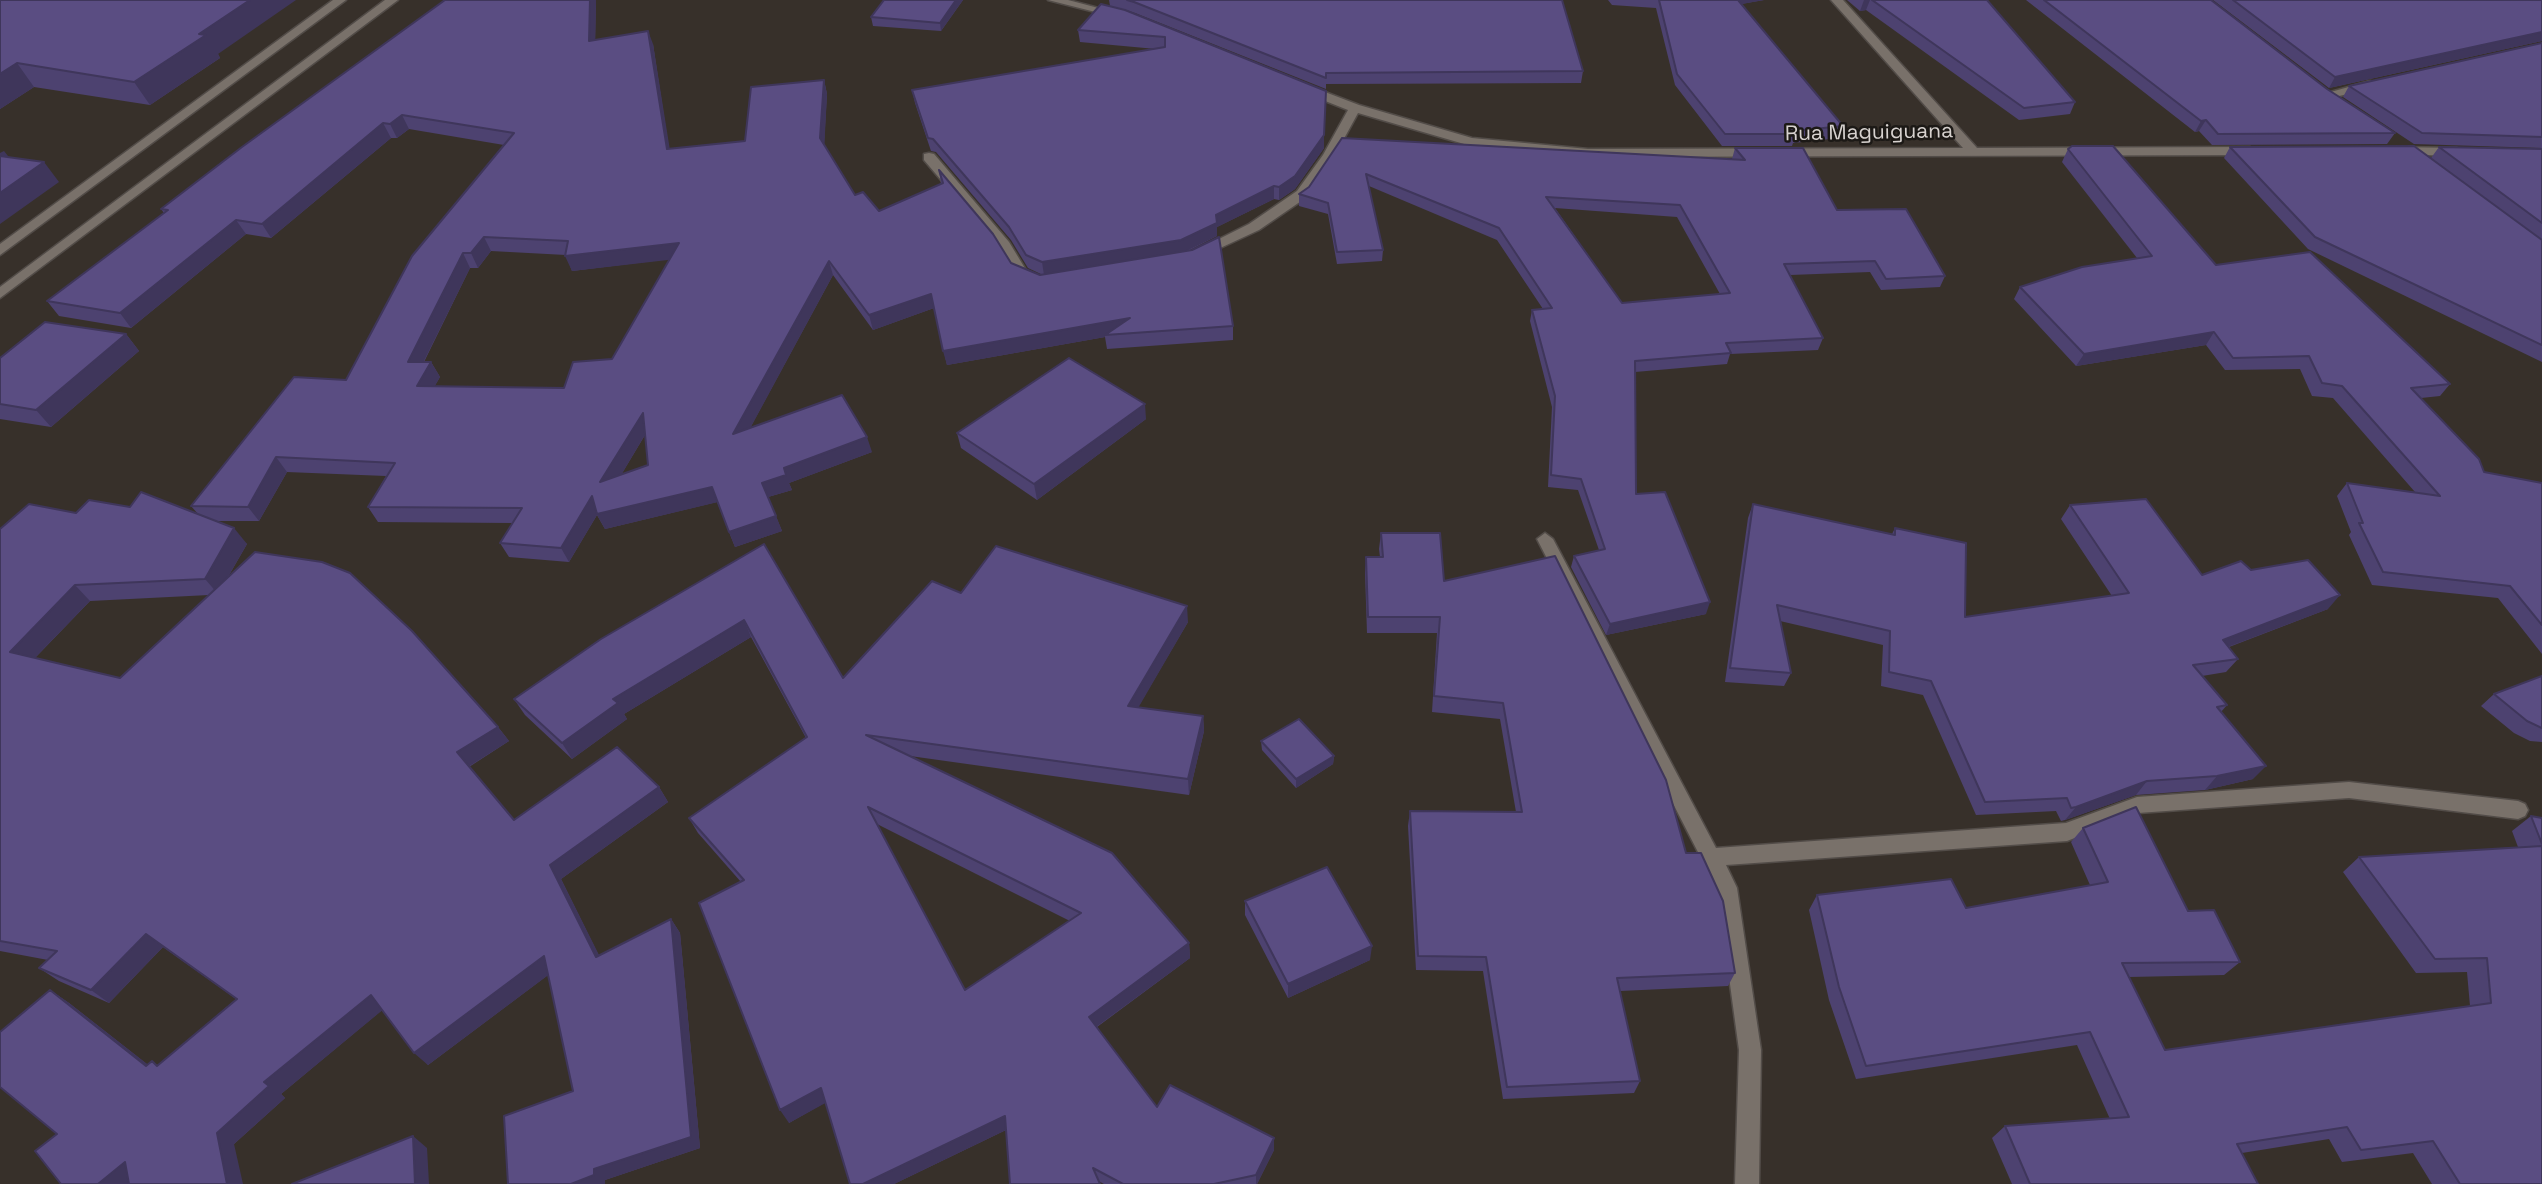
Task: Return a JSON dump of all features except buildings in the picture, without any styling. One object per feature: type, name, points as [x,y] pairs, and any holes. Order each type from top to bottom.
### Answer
[{"type":"street","points":[[0,251],[340,0]]},
{"type":"street","points":[[0,294],[392,0]]},
{"type":"street","points":[[1054,0],[1130,17]]},
{"type":"street","points":[[1837,0],[1973,151]]},
{"type":"street","name":"Rua Maguiguana","points":[[1292,83],[1355,108],[1471,142],[1588,153],[2260,151]]},
{"type":"street","points":[[2347,109],[2321,91],[2380,83]]},
{"type":"street","points":[[1187,258],[1255,227],[1302,194],[1329,155],[1355,108]]},
{"type":"street","points":[[2389,137],[2431,167]]},
{"type":"street","points":[[2383,151],[2476,152]]},
{"type":"street","points":[[929,157],[1004,245],[1021,273],[1042,283]]},
{"type":"street","points":[[1545,539],[1727,888],[1750,1050],[1747,1184]]},
{"type":"street","points":[[1710,857],[2067,832],[2137,805],[2349,790],[2518,810]]}]
